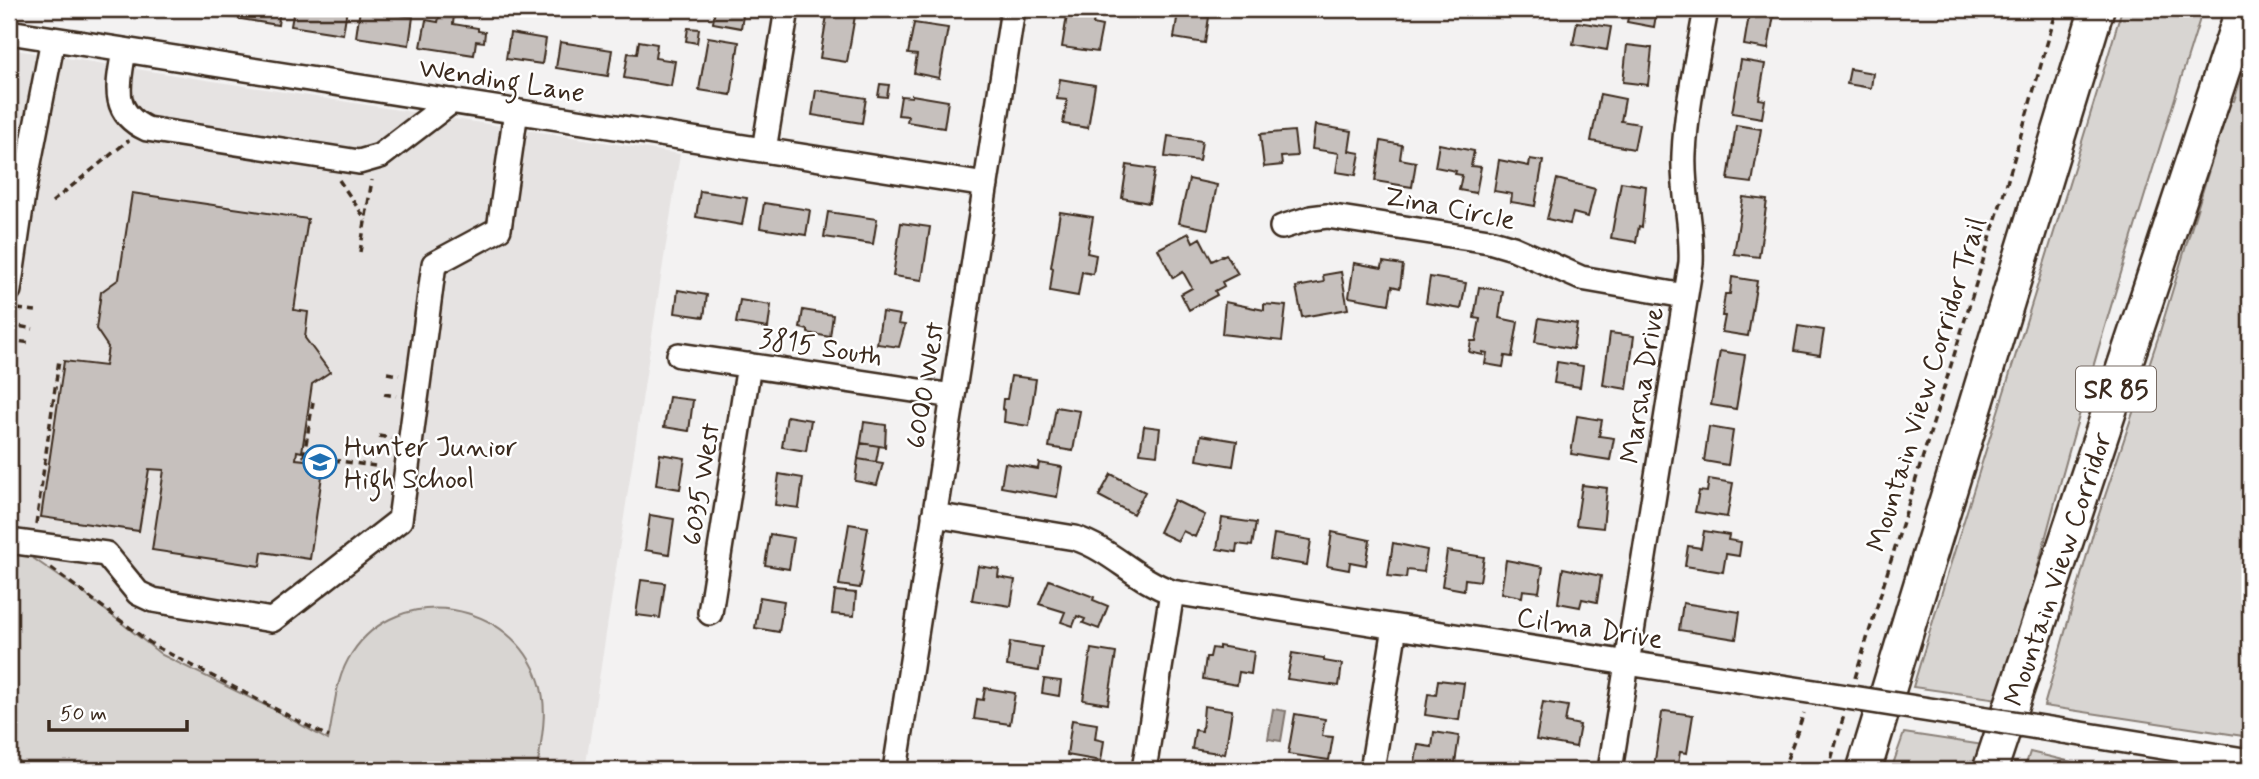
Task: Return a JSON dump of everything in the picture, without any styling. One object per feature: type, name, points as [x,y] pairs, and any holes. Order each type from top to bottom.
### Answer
[{"type":"highway","points":[[1864,770],[2097,9]]},
{"type":"highway","name":"Mountain View Corridor","points":[[1990,770],[2244,9]]},
{"type":"street","points":[[764,150],[786,9]]},
{"type":"street","name":"6000 West","points":[[895,770],[1013,9]]},
{"type":"street","name":"Marsha Drive","points":[[1610,770],[1691,250],[1684,183],[1684,153],[1706,9]]},
{"type":"street","name":"Wending Lane","points":[[9,32],[986,184]]},
{"type":"street","points":[[9,290],[23,194],[53,39]]},
{"type":"street","points":[[124,50],[118,85],[120,102],[138,125],[160,131],[359,162],[380,156],[452,101]]},
{"type":"street","points":[[9,541],[106,554],[138,593],[153,600],[272,620],[400,520],[434,264],[499,229],[516,111]]},
{"type":"street","name":"Zina Circle","points":[[1282,227],[1327,216],[1489,241],[1513,247],[1581,278],[1685,296]]},
{"type":"street","name":"3815 South","points":[[679,355],[953,396]]},
{"type":"street","name":"6035 West","points":[[710,612],[748,365]]},
{"type":"street","name":"Cilma Drive","points":[[934,515],[1075,538],[1098,546],[1148,582],[1172,592],[2250,761]]},
{"type":"street","points":[[1144,770],[1172,592]]},
{"type":"street","points":[[1372,770],[1395,627]]},
{"type":"path","name":"Mountain View Corridor Trail","points":[[1854,681],[2057,9]]},
{"type":"path","points":[[52,202],[130,139]]},
{"type":"path","points":[[360,252],[373,174]]},
{"type":"path","points":[[338,180],[366,220]]},
{"type":"path","points":[[9,307],[36,311]]},
{"type":"path","points":[[9,324],[33,329]]},
{"type":"path","points":[[9,340],[31,343]]},
{"type":"path","points":[[35,531],[59,360]]},
{"type":"path","points":[[313,402],[304,456],[375,466]]},
{"type":"path","points":[[43,561],[153,645],[328,737]]},
{"type":"path","points":[[1828,770],[1846,707]]},
{"type":"path","points":[[1783,770],[1804,713]]},
{"type":"shaded area","points":[[2122,9],[2203,9],[2072,439],[2005,700],[1913,687],[2071,179]]},
{"type":"shaded area","points":[[2250,48],[2250,441],[2245,440],[2242,456],[2250,458],[2250,737],[2044,706],[2096,523],[2158,338],[2230,101],[2234,101]]},
{"type":"shaded area","name":"Hunter Junior High School","points":[[9,49],[680,154],[585,770],[9,770]]},
{"type":"shaded area","points":[[9,548],[30,552],[30,556],[85,594],[162,655],[271,708],[328,740],[336,695],[346,663],[372,630],[397,616],[425,609],[453,610],[481,618],[505,633],[525,654],[539,681],[544,714],[537,770],[9,770]]},
{"type":"shaded area","points":[[1273,709],[1286,711],[1281,741],[1268,739]]},
{"type":"shaded area","points":[[1904,733],[1990,746],[1980,770],[1891,770]]},
{"type":"shaded area","points":[[2030,752],[2076,763],[2123,770],[2024,770]]},
{"type":"building","points":[[229,9],[280,9],[278,25],[228,17]]},
{"type":"building","points":[[294,9],[347,9],[343,34],[291,26]]},
{"type":"building","points":[[360,9],[413,17],[409,45],[356,37]]},
{"type":"building","points":[[715,9],[744,9],[741,28],[713,23]]},
{"type":"building","points":[[828,9],[856,10],[847,62],[820,58]]},
{"type":"building","points":[[923,9],[951,9],[950,15]]},
{"type":"building","points":[[1068,9],[1096,9],[1093,24],[1102,26],[1097,52],[1062,47]]},
{"type":"building","points":[[1630,9],[1657,9],[1654,27],[1627,22]]},
{"type":"building","points":[[1750,9],[1775,9],[1768,49],[1744,45]]},
{"type":"building","points":[[1178,12],[1209,17],[1205,43],[1174,38]]},
{"type":"building","points":[[440,13],[454,15],[453,24],[478,28],[478,31],[485,32],[484,42],[476,41],[474,55],[421,47],[426,20],[438,22]]},
{"type":"building","points":[[1577,22],[1611,27],[1607,50],[1573,44]]},
{"type":"building","points":[[914,23],[948,28],[939,78],[914,73],[917,55],[908,54]]},
{"type":"building","points":[[688,28],[699,29],[697,43],[686,41]]},
{"type":"building","points":[[510,33],[546,39],[542,64],[506,59]]},
{"type":"building","points":[[708,37],[739,42],[731,95],[699,90]]},
{"type":"building","points":[[639,41],[657,44],[655,58],[675,61],[671,86],[624,78],[628,53],[637,54]]},
{"type":"building","points":[[560,42],[612,50],[608,76],[556,68]]},
{"type":"building","points":[[1627,45],[1652,48],[1648,85],[1623,82]]},
{"type":"building","points":[[1741,60],[1765,64],[1759,99],[1765,100],[1762,118],[1732,113]]},
{"type":"building","points":[[1850,69],[1873,73],[1871,88],[1847,84]]},
{"type":"building","points":[[1060,79],[1095,85],[1088,128],[1063,124],[1067,100],[1057,99]]},
{"type":"building","points":[[880,84],[889,85],[887,97],[878,96]]},
{"type":"building","points":[[816,90],[866,98],[862,123],[812,115]]},
{"type":"building","points":[[1600,94],[1625,99],[1621,121],[1639,124],[1634,149],[1591,141]]},
{"type":"building","points":[[912,95],[948,101],[944,128],[907,122],[908,116],[898,115],[901,96]]},
{"type":"building","points":[[1315,125],[1352,131],[1349,151],[1360,153],[1356,175],[1336,172],[1339,153],[1312,149]]},
{"type":"building","points":[[1736,125],[1761,129],[1752,183],[1728,180]]},
{"type":"building","points":[[1294,131],[1297,156],[1281,157],[1282,165],[1264,167],[1260,134]]},
{"type":"building","points":[[1168,136],[1202,141],[1199,161],[1165,157]]},
{"type":"building","points":[[1381,141],[1402,145],[1400,159],[1416,162],[1412,187],[1375,181]]},
{"type":"building","points":[[1439,144],[1474,151],[1471,166],[1481,167],[1476,193],[1459,190],[1462,175],[1455,174],[1456,171],[1435,167]]},
{"type":"building","points":[[1530,159],[1543,161],[1535,206],[1511,202],[1512,194],[1494,191],[1499,160],[1529,166]]},
{"type":"building","points":[[1127,165],[1155,169],[1149,203],[1122,198]]},
{"type":"building","points":[[1189,179],[1217,185],[1208,229],[1179,223]]},
{"type":"building","points":[[1557,179],[1595,189],[1588,217],[1573,213],[1570,224],[1547,219]]},
{"type":"building","points":[[1621,182],[1646,186],[1642,227],[1639,226],[1636,242],[1611,238]]},
{"type":"building","points":[[700,191],[747,198],[742,225],[696,217]]},
{"type":"building","points":[[132,193],[308,219],[294,310],[308,312],[305,338],[330,372],[312,384],[302,452],[297,451],[296,459],[324,462],[310,559],[262,552],[260,566],[152,550],[164,470],[149,469],[139,531],[41,517],[64,361],[105,366],[108,347],[96,329],[101,292],[119,279]]},
{"type":"building","points":[[1743,197],[1767,200],[1759,257],[1734,254]]},
{"type":"building","points":[[764,203],[810,210],[806,235],[760,228]]},
{"type":"building","points":[[828,212],[877,219],[873,244],[824,237]]},
{"type":"building","points":[[1060,212],[1093,217],[1087,253],[1096,255],[1093,274],[1082,272],[1078,296],[1050,291]]},
{"type":"building","points":[[901,223],[930,227],[922,280],[893,276]]},
{"type":"building","points":[[1189,233],[1193,242],[1200,238],[1212,261],[1226,254],[1238,274],[1222,282],[1224,286],[1215,291],[1217,295],[1189,310],[1181,294],[1192,288],[1183,272],[1173,278],[1158,249]]},
{"type":"building","points":[[1383,262],[1403,265],[1400,288],[1392,286],[1389,304],[1349,297],[1354,263],[1382,268]]},
{"type":"building","points":[[1341,272],[1348,309],[1302,317],[1296,287],[1324,282],[1323,275]]},
{"type":"building","points":[[1430,277],[1466,283],[1461,309],[1426,303]]},
{"type":"building","points":[[1732,277],[1757,281],[1748,336],[1722,332],[1725,294],[1730,294]]},
{"type":"building","points":[[1479,287],[1503,291],[1499,318],[1518,322],[1512,357],[1505,356],[1503,367],[1485,364],[1487,353],[1483,352],[1483,355],[1469,352],[1471,341],[1476,341],[1480,319],[1474,318]]},
{"type":"building","points":[[678,290],[707,295],[704,317],[675,313]]},
{"type":"building","points":[[740,300],[771,305],[768,328],[736,323]]},
{"type":"building","points":[[1225,302],[1264,310],[1264,304],[1286,306],[1282,341],[1222,334]]},
{"type":"building","points":[[803,310],[833,315],[830,337],[808,333],[808,330],[800,328]]},
{"type":"building","points":[[882,312],[900,315],[898,324],[905,325],[899,347],[877,344]]},
{"type":"building","points":[[1539,318],[1577,324],[1573,349],[1535,342]]},
{"type":"building","points":[[1798,326],[1824,330],[1820,355],[1794,351]]},
{"type":"building","points":[[1610,333],[1634,336],[1627,389],[1603,385]]},
{"type":"building","points":[[1720,351],[1745,355],[1736,409],[1711,405]]},
{"type":"building","points":[[1557,362],[1583,366],[1580,387],[1554,383]]},
{"type":"building","points":[[1011,376],[1036,379],[1029,426],[1004,422],[1003,399],[1007,399]]},
{"type":"building","points":[[669,397],[693,400],[689,431],[664,427]]},
{"type":"building","points":[[1056,407],[1080,411],[1073,451],[1049,447]]},
{"type":"building","points":[[787,416],[811,420],[806,451],[782,447]]},
{"type":"building","points":[[1577,416],[1602,420],[1599,436],[1614,438],[1610,460],[1571,454]]},
{"type":"building","points":[[864,422],[886,425],[885,447],[861,443]]},
{"type":"building","points":[[1144,426],[1160,428],[1157,455],[1140,453]]},
{"type":"building","points":[[1709,427],[1733,431],[1728,465],[1704,461]]},
{"type":"building","points":[[1201,435],[1237,441],[1233,466],[1197,460]]},
{"type":"building","points":[[861,443],[879,446],[876,462],[858,459]]},
{"type":"building","points":[[660,454],[685,458],[680,489],[656,485]]},
{"type":"building","points":[[858,459],[883,463],[877,485],[855,481]]},
{"type":"building","points":[[1005,463],[1038,469],[1039,463],[1062,467],[1057,497],[1001,487]]},
{"type":"building","points":[[779,474],[803,478],[799,508],[775,505]]},
{"type":"building","points":[[1111,474],[1145,492],[1133,514],[1099,496]]},
{"type":"building","points":[[1709,479],[1733,483],[1727,517],[1695,512],[1699,491],[1707,492]]},
{"type":"building","points":[[1582,485],[1607,488],[1603,528],[1576,525]]},
{"type":"building","points":[[1174,500],[1205,515],[1195,537],[1183,531],[1178,541],[1159,532]]},
{"type":"building","points":[[650,515],[674,519],[669,554],[645,550]]},
{"type":"building","points":[[1222,518],[1256,523],[1252,546],[1237,544],[1236,552],[1217,549]]},
{"type":"building","points":[[849,524],[868,527],[860,588],[839,585]]},
{"type":"building","points":[[1704,531],[1729,535],[1728,540],[1741,542],[1739,556],[1726,554],[1723,572],[1685,566],[1688,546],[1701,548]]},
{"type":"building","points":[[1332,532],[1370,540],[1366,565],[1350,562],[1349,570],[1327,566]]},
{"type":"building","points":[[770,534],[794,538],[789,569],[765,565]]},
{"type":"building","points":[[1274,534],[1311,540],[1307,565],[1270,559]]},
{"type":"building","points":[[1393,543],[1427,550],[1424,572],[1407,570],[1406,578],[1388,576]]},
{"type":"building","points":[[1447,551],[1484,557],[1480,581],[1465,579],[1464,590],[1442,586]]},
{"type":"building","points":[[1506,560],[1543,567],[1539,592],[1523,590],[1522,597],[1501,593]]},
{"type":"building","points":[[978,566],[999,569],[998,577],[1015,580],[1011,606],[972,600]]},
{"type":"building","points":[[1563,568],[1601,576],[1597,602],[1582,599],[1580,607],[1558,603]]},
{"type":"building","points":[[641,580],[665,583],[660,618],[636,615]]},
{"type":"building","points":[[1049,580],[1094,597],[1093,600],[1108,606],[1099,629],[1083,623],[1085,619],[1077,616],[1073,626],[1061,622],[1065,612],[1039,604]]},
{"type":"building","points":[[835,591],[856,593],[854,616],[832,614]]},
{"type":"building","points":[[760,597],[784,601],[779,632],[755,628]]},
{"type":"building","points":[[1683,603],[1740,612],[1736,639],[1679,630]]},
{"type":"building","points":[[1010,642],[1042,647],[1039,671],[1007,666]]},
{"type":"building","points":[[1219,646],[1254,652],[1251,674],[1239,672],[1237,685],[1203,679],[1206,657],[1210,657],[1212,648],[1219,649]]},
{"type":"building","points":[[1091,649],[1116,653],[1108,704],[1083,700]]},
{"type":"building","points":[[1292,653],[1342,664],[1339,686],[1287,679]]},
{"type":"building","points":[[1044,679],[1061,681],[1059,696],[1042,693]]},
{"type":"building","points":[[1438,680],[1464,683],[1459,720],[1425,715],[1428,694],[1436,695]]},
{"type":"building","points":[[985,688],[1015,693],[1010,724],[974,719],[977,699],[983,700]]},
{"type":"building","points":[[1543,702],[1568,706],[1565,722],[1580,725],[1576,747],[1536,740]]},
{"type":"building","points":[[1204,706],[1232,710],[1225,754],[1192,749],[1195,730],[1202,731]]},
{"type":"building","points":[[1665,711],[1693,715],[1687,753],[1680,752],[1677,770],[1654,767],[1662,713]]},
{"type":"building","points":[[1295,714],[1325,719],[1322,736],[1333,737],[1329,760],[1288,754]]},
{"type":"building","points":[[1072,720],[1097,724],[1095,739],[1104,741],[1101,761],[1067,755]]},
{"type":"building","points":[[1434,732],[1459,736],[1454,770],[1414,768],[1418,745],[1432,747]]},
{"type":"building","points":[[1521,761],[1546,765],[1545,770],[1520,770]]},
{"type":"building","points":[[948,762],[980,766],[980,770],[947,770]]},
{"type":"building","points":[[1189,765],[1222,770],[1188,770]]},
{"type":"place","name":"Hunter Junior High School","points":[[320,462]]}]
